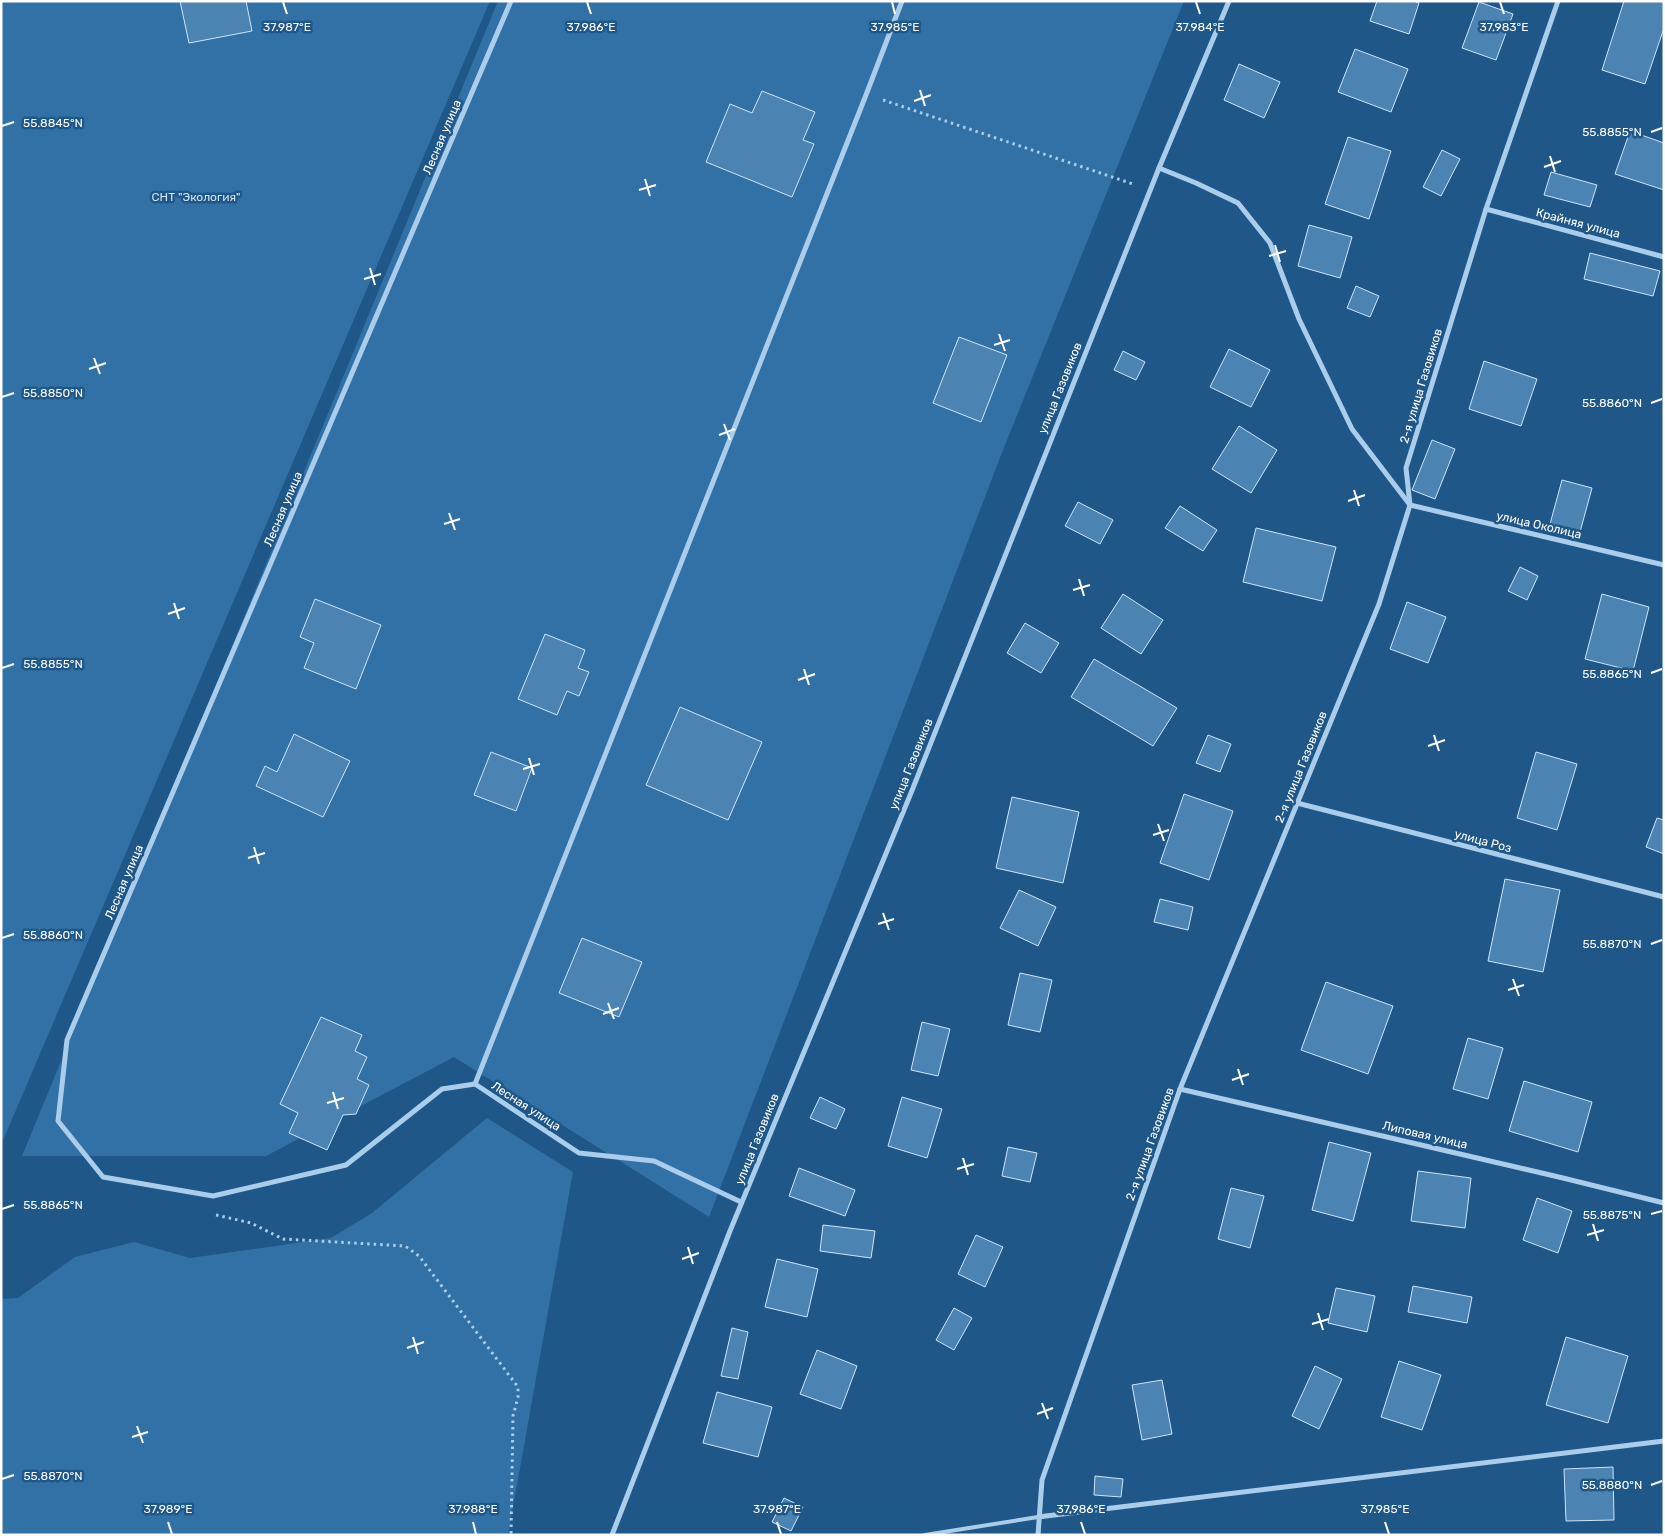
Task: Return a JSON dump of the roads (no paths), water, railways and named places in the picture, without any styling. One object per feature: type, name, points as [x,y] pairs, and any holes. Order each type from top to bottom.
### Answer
[{"type":"street","name":"Лесная улица","points":[[511,1],[68,1040],[58,1121],[103,1177],[213,1196],[346,1165],[442,1089],[475,1084],[579,1153],[654,1161],[741,1202]]},
{"type":"street","points":[[475,1084],[902,1]]},
{"type":"street","name":"улица Газовиков","points":[[612,1535],[741,1202],[914,784],[1158,168],[1229,1]]},
{"type":"street","name":"2-я улица Газовиков","points":[[1038,1535],[1042,1480],[1180,1088],[1379,604],[1410,505],[1406,468],[1486,209],[1558,1]]},
{"type":"street","points":[[1158,168],[1238,203],[1270,243],[1299,319],[1352,429],[1410,505]]},
{"type":"street","name":"Крайняя улица","points":[[1486,209],[1664,257]]},
{"type":"street","name":"улица Околица","points":[[1410,505],[1664,565]]},
{"type":"street","name":"улица Роз","points":[[1297,803],[1664,896]]},
{"type":"street","name":"Липовая улица","points":[[1180,1088],[1664,1203]]},
{"type":"street","points":[[1038,1517],[1664,1441]]},
{"type":"lane","points":[[925,1535],[1038,1517]]},
{"type":"park label","name":"СНТ \"Экология\"","points":[[196,197]]}]
